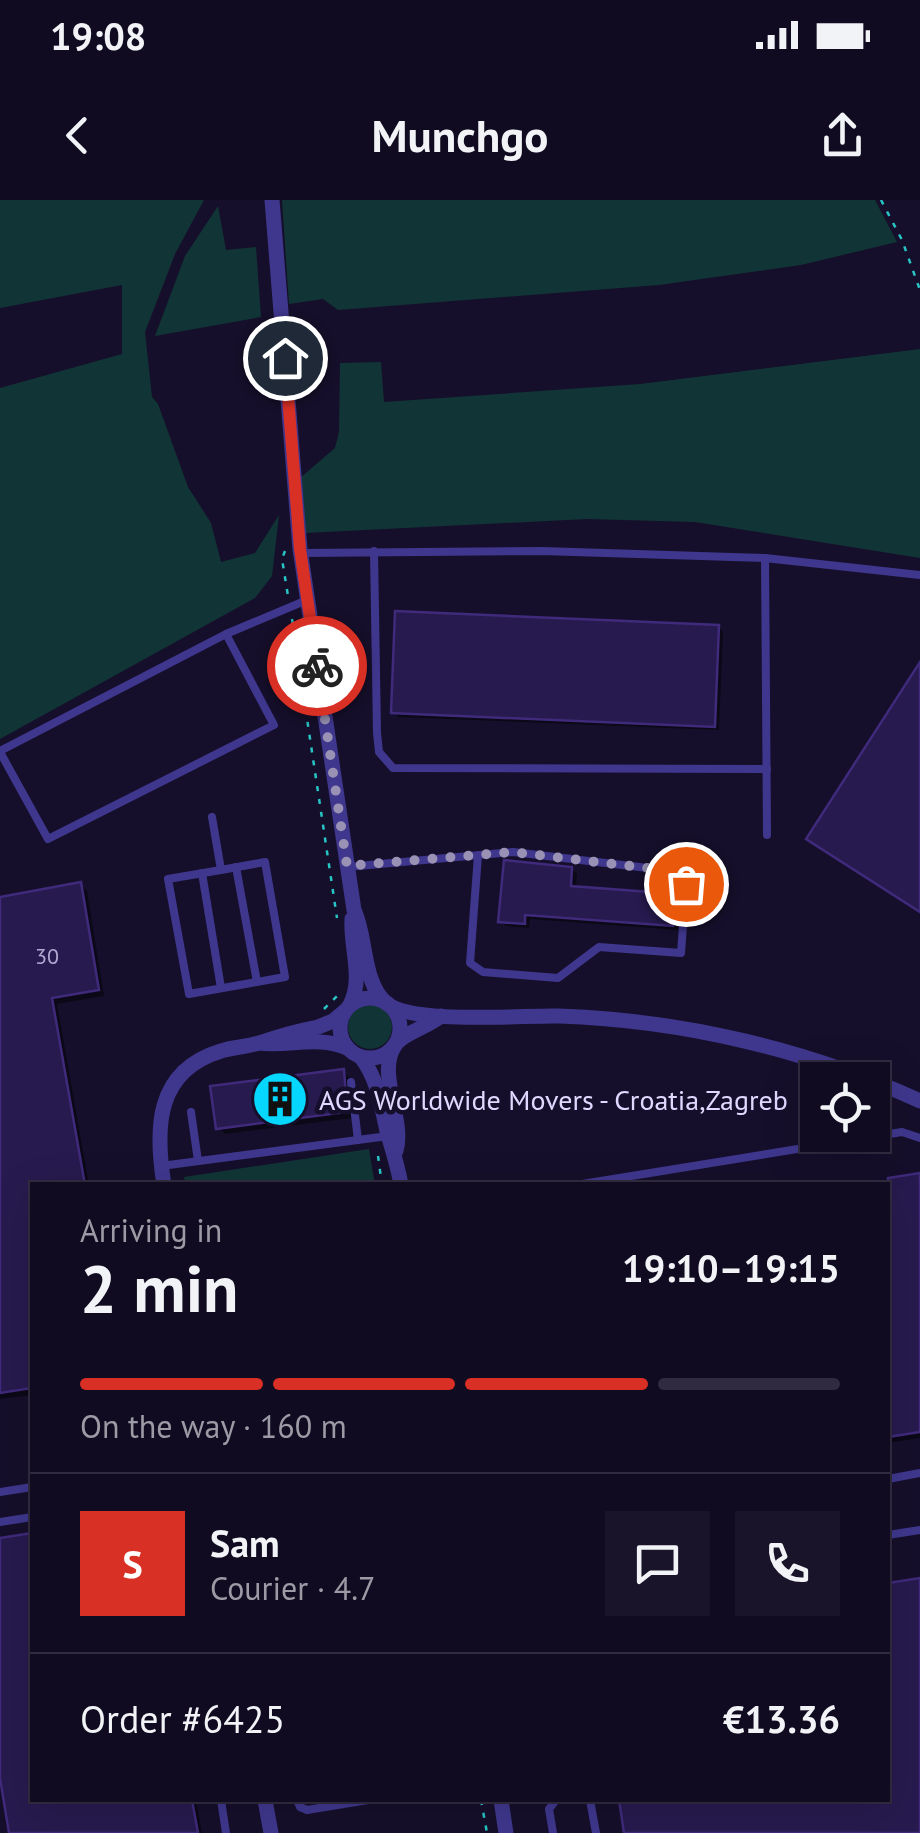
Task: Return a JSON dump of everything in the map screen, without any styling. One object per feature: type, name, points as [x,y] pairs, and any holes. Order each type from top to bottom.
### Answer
[{"type":"street","points":[[272,200],[293,551],[307,600],[354,910],[371,974],[399,1022],[389,1067],[400,1137],[392,1144]]},
{"type":"street","points":[[354,910],[351,923],[356,990],[340,1031],[376,1081],[400,1182]]},
{"type":"street","points":[[164,1182],[158,1124],[174,1086],[192,1066],[212,1054],[333,1021],[347,1008],[372,998],[405,1012],[634,1022],[776,1048],[847,1069],[920,1101]]},
{"type":"street","points":[[258,1043],[278,1046],[321,1041],[378,1057],[441,1016]]},
{"type":"street","points":[[265,1802],[270,1833]]},
{"type":"street","points":[[500,1802],[506,1833]]},
{"type":"lane","points":[[293,551],[542,550],[765,558],[920,576]]},
{"type":"lane","points":[[374,551],[378,752],[392,768],[766,770]]},
{"type":"lane","points":[[765,558],[767,836]]},
{"type":"lane","points":[[226,634],[274,725],[48,839],[0,751],[226,634],[307,600]]},
{"type":"lane","points":[[212,817],[222,870]]},
{"type":"lane","points":[[347,866],[512,852],[673,871],[683,876],[686,884],[682,953],[599,948],[558,978],[483,972],[470,963],[478,855]]},
{"type":"lane","points":[[265,862],[286,977],[188,994],[168,879],[222,870],[265,862]]},
{"type":"lane","points":[[236,867],[257,982]]},
{"type":"lane","points":[[202,873],[221,988]]},
{"type":"lane","points":[[351,1082],[358,1140]]},
{"type":"lane","points":[[192,1112],[198,1161]]},
{"type":"lane","points":[[594,1182],[902,1132],[920,1138]]},
{"type":"lane","points":[[161,1166],[358,1140],[392,1144]]},
{"type":"lane","points":[[890,1479],[920,1474]]},
{"type":"lane","points":[[0,1492],[30,1486]]},
{"type":"lane","points":[[0,1522],[30,1517]]},
{"type":"lane","points":[[890,1535],[920,1530]]},
{"type":"lane","points":[[220,1802],[226,1833]]},
{"type":"lane","points":[[298,1802],[307,1810],[356,1802]]},
{"type":"lane","points":[[553,1833],[549,1809],[554,1802]]},
{"type":"lane","points":[[590,1802],[596,1833]]},
{"type":"path","points":[[881,200],[902,240],[920,290]]},
{"type":"path","points":[[293,551],[282,559],[314,770]]},
{"type":"path","points":[[482,1802],[487,1833]]},
{"type":"green space","points":[[0,200],[204,200],[175,254],[145,332],[152,397],[188,487],[211,523],[221,562],[255,553],[279,515],[272,576],[255,598],[0,739],[0,388],[122,354],[122,285],[0,308]]},
{"type":"green space","points":[[282,200],[875,200],[897,242],[801,265],[659,285],[338,310],[323,299],[289,304]]},
{"type":"green space","points":[[218,206],[226,250],[256,247],[261,317],[155,336],[185,256]]},
{"type":"green space","points":[[920,349],[920,558],[695,522],[587,519],[305,533],[300,478],[335,448],[339,432],[340,363],[381,362],[384,402],[640,384]]},
{"type":"green space","points":[[370,1005],[385,1012],[392,1027],[385,1042],[370,1049],[355,1042],[348,1027],[355,1012]]},
{"type":"green space","points":[[369,1149],[374,1182],[185,1182],[184,1177]]},
{"type":"building","points":[[395,611],[719,625],[715,727],[391,713]]},
{"type":"building","points":[[920,662],[920,912],[806,839]]},
{"type":"building","points":[[504,860],[572,867],[571,886],[676,894],[673,926],[525,915],[525,924],[498,922]]},
{"type":"building","points":[[81,882],[99,990],[52,998],[84,1182],[30,1182],[30,1388],[0,1393],[0,897]]},
{"type":"building","name":"AGS Worldwide Movers - Croatia,Zagreb","points":[[344,1069],[347,1112],[216,1129],[210,1086]]},
{"type":"building","points":[[920,1173],[920,1432],[890,1437],[890,1182],[888,1178]]},
{"type":"building","points":[[30,1533],[30,1802],[192,1802],[198,1833],[9,1833],[0,1778],[0,1538]]},
{"type":"building","points":[[920,1578],[920,1833],[624,1833],[619,1802],[890,1802],[890,1583]]},
{"type":"way so far","points":[[317,666],[347,866],[512,852],[673,871],[683,876],[686,884]]},
{"type":"place","name":"AGS Worldwide Movers - Croatia,Zagreb","points":[[280,1099]]},
{"type":"route","points":[[285,358],[300,549],[317,666]]}]
